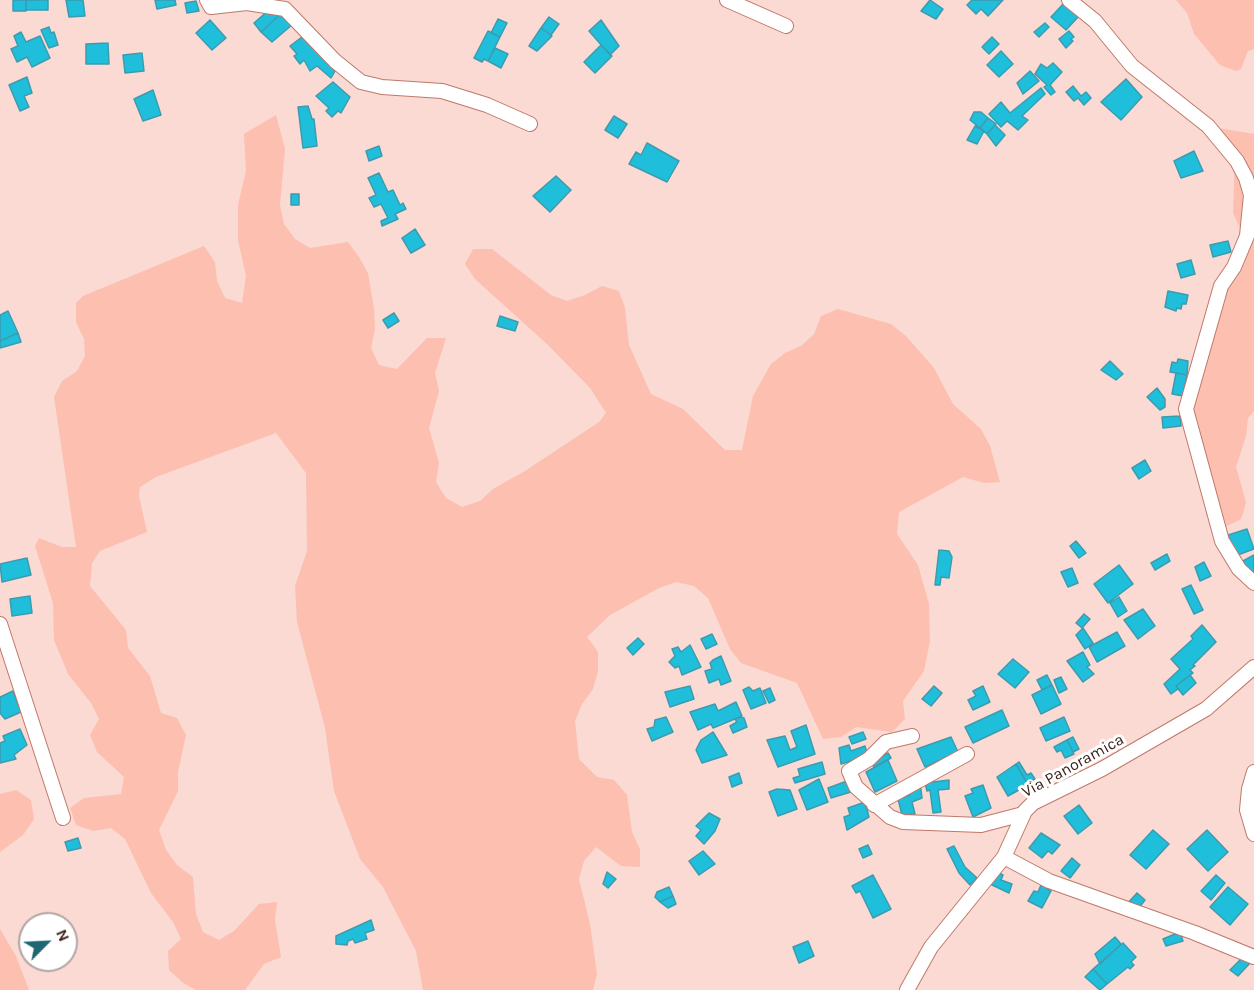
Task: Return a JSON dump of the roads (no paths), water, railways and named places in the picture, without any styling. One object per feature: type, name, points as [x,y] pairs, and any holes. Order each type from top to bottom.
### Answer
[{"type":"street","points":[[727,0],[786,26]]},
{"type":"street","points":[[1069,0],[1095,21],[1132,66],[1208,126],[1237,161],[1246,178],[1251,195],[1246,236],[1234,267],[1221,286],[1186,409],[1198,460],[1222,541],[1239,569],[1254,584]]},
{"type":"street","points":[[209,4],[248,3],[285,9],[335,61],[361,82],[382,87],[442,91],[487,105],[530,124]]},
{"type":"street","points":[[0,624],[63,818]]},
{"type":"street","name":"Via Panoramica","points":[[907,990],[931,947],[1004,857],[1023,814],[1033,803],[1102,769],[1206,709],[1254,667]]},
{"type":"street","points":[[912,736],[886,742],[868,759],[849,771],[856,787],[890,817],[903,822],[981,825],[1023,814]]},
{"type":"street","points":[[874,805],[967,754]]},
{"type":"street","points":[[1254,772],[1249,789],[1247,810],[1254,834]]},
{"type":"street","points":[[1004,857],[1049,881],[1195,933],[1254,957]]}]
